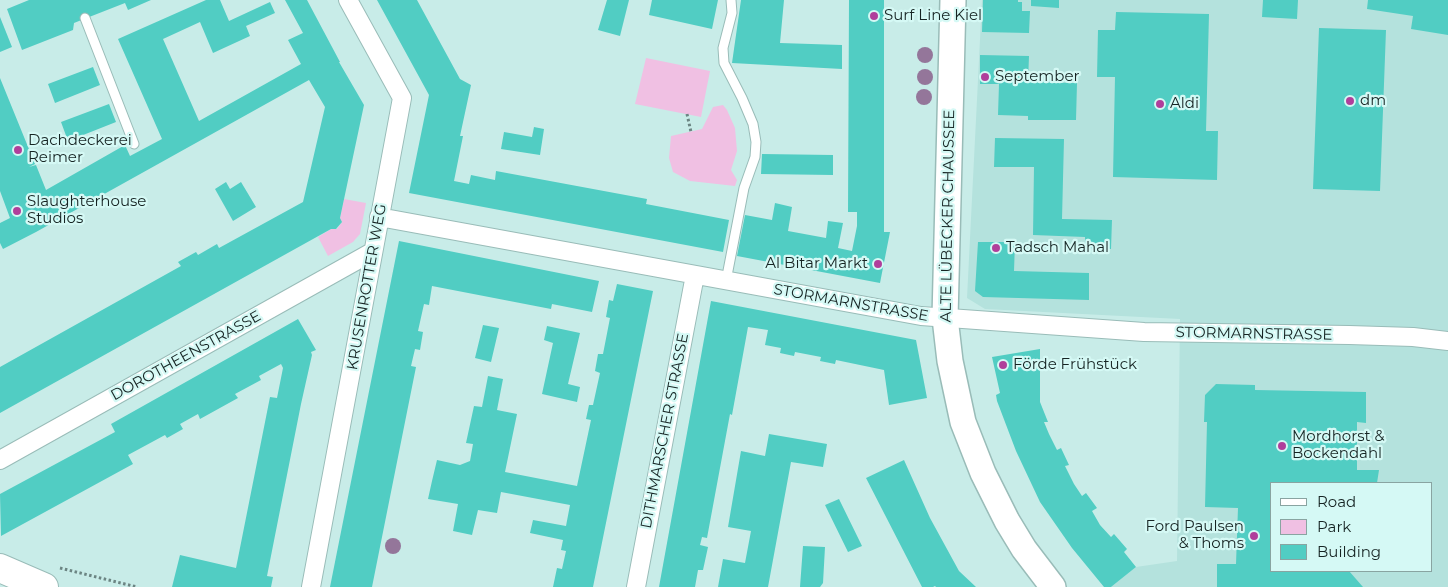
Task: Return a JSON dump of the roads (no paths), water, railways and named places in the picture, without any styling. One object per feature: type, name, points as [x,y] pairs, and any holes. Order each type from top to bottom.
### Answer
[{"type":"highway","points":[[0,568],[49,577]]},
{"type":"highway","points":[[0,582],[19,587]]},
{"type":"main road","name":"ALTE LÜBECKER CHAUSSEE","points":[[953,0],[945,318],[950,361],[963,422],[983,473],[1006,521],[1024,549],[1053,587]]},
{"type":"street","name":"KRUSENROTTER WEG","points":[[311,587],[402,98],[348,0]]},
{"type":"street","name":"STORMARNSTRASSE","points":[[379,217],[921,316],[1144,332],[1358,336],[1413,338],[1448,342]]},
{"type":"street","name":"DOROTHEENSTRASSE","points":[[0,460],[372,252]]},
{"type":"street","name":"DITHMARSCHER STRASSE","points":[[636,587],[695,276]]},
{"type":"lane","points":[[726,281],[744,188],[754,157],[756,142],[753,124],[724,63],[723,48],[732,14],[731,0]]},
{"type":"lane","points":[[85,18],[134,144]]},
{"type":"place","name":"Surf Line Kiel","points":[[874,16]]},
{"type":"place","name":"September","points":[[985,77]]},
{"type":"place","name":"dm","points":[[1350,101]]},
{"type":"place","name":"Aldi","points":[[1160,104]]},
{"type":"place","name":"Dachdeckerei Reimer","points":[[18,150]]},
{"type":"place","name":"Slaughterhouse Studios","points":[[17,211]]},
{"type":"place","name":"Tadsch Mahal","points":[[996,248]]},
{"type":"place","name":"Al Bitar Markt","points":[[878,264]]},
{"type":"place","name":"Förde Frühstück","points":[[1003,365]]},
{"type":"place","name":"Mordhorst & Bockendahl","points":[[1282,446]]},
{"type":"place","name":"Ford Paulsen & Thoms","points":[[1254,536]]}]
